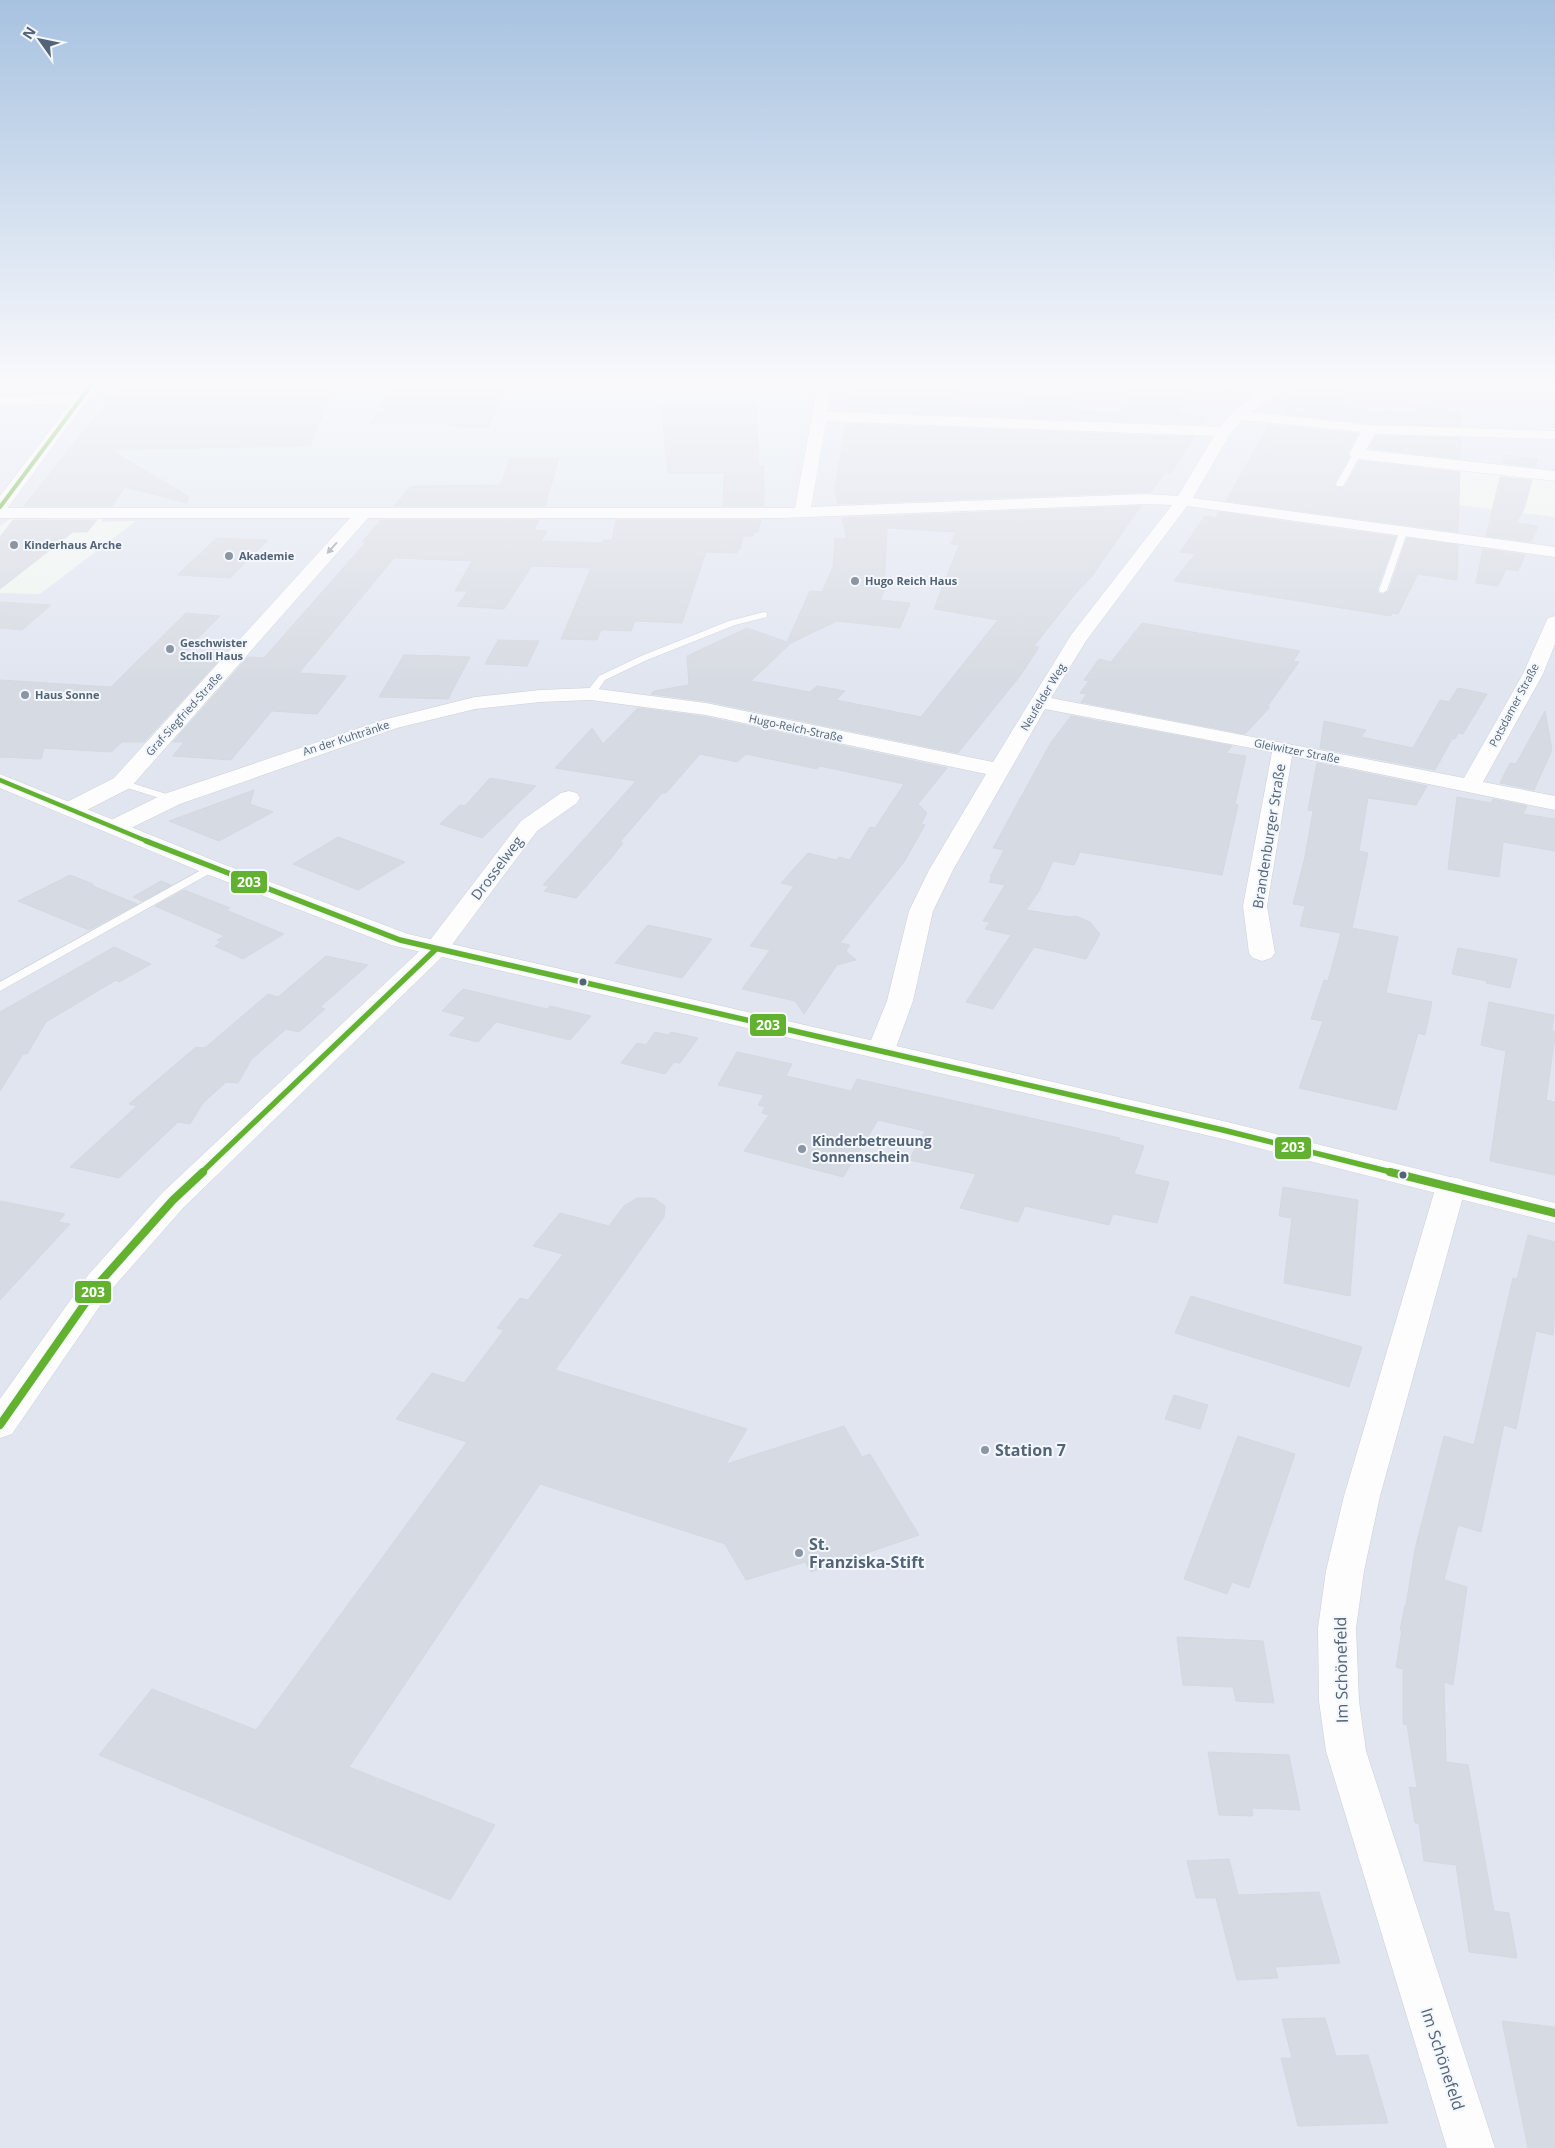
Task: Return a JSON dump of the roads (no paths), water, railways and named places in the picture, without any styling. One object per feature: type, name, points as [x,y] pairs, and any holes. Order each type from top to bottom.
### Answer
[{"type":"street","points":[[0,507],[17,484]]},
{"type":"street","points":[[802,512],[807,484]]},
{"type":"street","name":"Neufelder Weg","points":[[881,1050],[900,1000],[921,911],[941,870],[1039,702],[1078,640],[1154,542],[1193,484]]},
{"type":"street","points":[[0,513],[802,512],[1146,499],[1183,501],[1555,552]]},
{"type":"street","name":"Graf-Siegfried-Straße","points":[[71,809],[122,783],[364,512]]},
{"type":"street","name":"Potsdamer Straße","points":[[1470,786],[1533,674],[1555,622]]},
{"type":"street","name":"Hugo-Reich-Straße","points":[[590,694],[706,709],[1000,770]]},
{"type":"street","name":"An der Kuhtränke","points":[[115,827],[172,798],[390,724],[475,703],[540,696],[590,694]]},
{"type":"street","name":"Gleiwitzer Straße","points":[[1039,702],[1284,748],[1555,803]]},
{"type":"street","name":"Brandenburger Straße","points":[[1262,953],[1255,906],[1284,748]]},
{"type":"street","points":[[0,780],[212,868],[400,940],[1223,1130],[1451,1186],[1555,1214]]},
{"type":"street","name":"Drosselweg","points":[[0,1425],[100,1282],[173,1200],[436,949],[529,826],[569,798]]},
{"type":"street","name":"Im Schönefeld","points":[[1451,1186],[1362,1496],[1345,1571],[1337,1628],[1339,1701],[1346,1751],[1471,2148]]},
{"type":"lane","points":[[1383,590],[1404,530]]},
{"type":"lane","points":[[590,694],[602,678],[644,658],[732,623],[764,615]]},
{"type":"lane","points":[[122,783],[172,798]]},
{"type":"lane","points":[[0,987],[212,868]]},
{"type":"place","name":"Kinderhaus Arche","points":[[14,545]]},
{"type":"place","name":"Akademie","points":[[229,556]]},
{"type":"place","name":"Hugo Reich Haus","points":[[855,581]]},
{"type":"place","name":"Geschwister Scholl Haus","points":[[170,649]]},
{"type":"place","name":"Haus Sonne","points":[[25,695]]},
{"type":"place","name":"Kinderbetreuung Sonnenschein","points":[[802,1149]]},
{"type":"place","name":"Station 7","points":[[985,1450]]},
{"type":"place","name":"St. Franziska-Stift","points":[[799,1553]]}]
